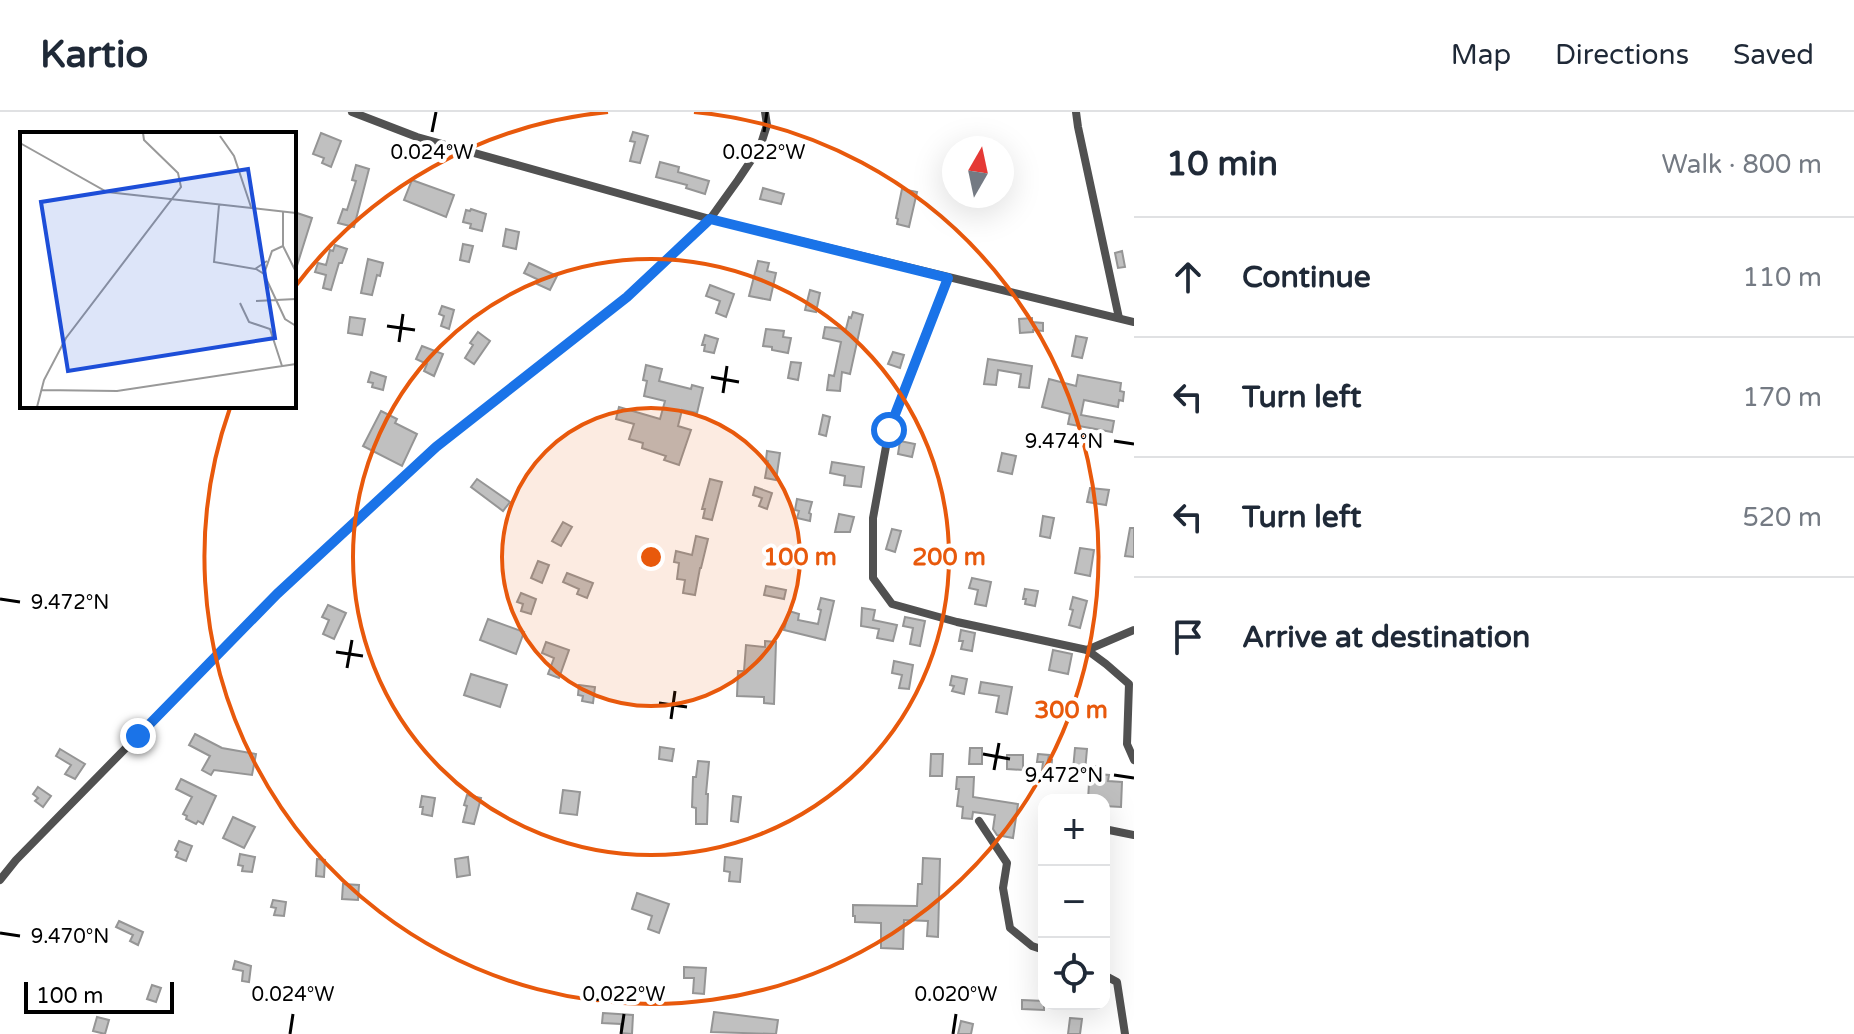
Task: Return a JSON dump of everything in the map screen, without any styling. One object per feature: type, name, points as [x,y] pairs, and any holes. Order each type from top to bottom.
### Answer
[{"type":"street","points":[[352,112],[417,137],[710,219],[1134,322]]},
{"type":"street","points":[[0,880],[16,860],[277,594],[436,447],[627,297],[710,219],[760,147],[767,125],[765,112]]},
{"type":"street","points":[[1076,112],[1119,318]]},
{"type":"street","points":[[948,278],[889,430],[873,518],[873,578],[892,604],[957,622],[1087,650],[1129,684]]},
{"type":"street","points":[[1087,650],[1134,630]]},
{"type":"street","points":[[1134,673],[1129,684],[1127,744],[1134,760]]},
{"type":"street","points":[[979,821],[1007,863],[1003,888],[1010,928],[1038,948]]},
{"type":"street","points":[[1110,830],[1134,835]]},
{"type":"street","points":[[1110,978],[1117,982],[1125,1034]]},
{"type":"building","points":[[633,132],[648,136],[640,163],[630,161],[635,142],[630,141]]},
{"type":"building","points":[[321,133],[341,141],[331,167],[322,163],[324,158],[313,154]]},
{"type":"building","points":[[660,162],[679,167],[678,172],[709,181],[705,194],[686,188],[687,185],[656,177]]},
{"type":"building","points":[[356,165],[369,169],[354,227],[338,223],[343,209],[347,210],[356,181],[352,180]]},
{"type":"building","points":[[412,180],[454,195],[446,217],[404,200]]},
{"type":"building","points":[[763,188],[784,194],[781,204],[760,199]]},
{"type":"building","points":[[902,189],[917,192],[909,227],[897,224]]},
{"type":"building","points":[[466,210],[486,214],[482,231],[470,228],[471,224],[463,222]]},
{"type":"building","points":[[296,213],[312,218],[296,269]]},
{"type":"building","points":[[506,229],[519,232],[516,249],[503,246]]},
{"type":"building","points":[[463,244],[473,246],[469,262],[460,260]]},
{"type":"building","points":[[335,245],[347,249],[331,290],[323,288],[326,275],[315,272],[318,263],[326,265],[330,250],[333,251]]},
{"type":"building","points":[[1122,251],[1125,267],[1118,268],[1115,253]]},
{"type":"building","points":[[368,259],[383,263],[372,295],[361,293]]},
{"type":"building","points":[[758,261],[769,263],[767,271],[776,273],[770,300],[749,296]]},
{"type":"building","points":[[529,263],[557,276],[550,290],[524,273]]},
{"type":"building","points":[[710,285],[734,294],[726,317],[716,313],[720,301],[706,296]]},
{"type":"building","points":[[810,290],[820,293],[816,312],[805,310]]},
{"type":"building","points":[[442,306],[454,310],[449,329],[441,326],[444,316],[439,314]]},
{"type":"building","points":[[853,312],[863,315],[850,374],[842,372],[840,391],[827,390],[829,375],[834,376],[841,342],[823,338],[825,327],[846,329]]},
{"type":"building","points":[[350,317],[365,319],[362,335],[348,333]]},
{"type":"building","points":[[1032,318],[1032,322],[1043,323],[1043,331],[1020,333],[1019,319]]},
{"type":"building","points":[[766,329],[784,331],[783,337],[791,338],[788,353],[763,346]]},
{"type":"building","points":[[478,332],[490,341],[474,364],[465,358]]},
{"type":"building","points":[[705,335],[718,339],[714,353],[704,351]]},
{"type":"building","points":[[1076,336],[1087,338],[1082,358],[1072,356]]},
{"type":"building","points":[[422,346],[443,354],[434,376],[424,371],[427,364],[416,359]]},
{"type":"building","points":[[893,352],[904,355],[900,368],[888,364]]},
{"type":"building","points":[[988,359],[1032,366],[1029,388],[1019,387],[1021,374],[998,370],[996,385],[984,384]]},
{"type":"building","points":[[791,362],[801,363],[798,380],[788,378]]},
{"type":"building","points":[[646,365],[662,369],[659,381],[691,389],[692,385],[703,388],[697,413],[682,410],[678,426],[691,430],[679,465],[664,460],[666,456],[642,448],[643,443],[629,439],[634,424],[616,419],[619,407],[660,419],[665,401],[644,396]]},
{"type":"building","points":[[371,372],[386,377],[383,390],[372,387],[373,383],[368,382]]},
{"type":"building","points":[[1078,375],[1121,383],[1123,401],[1119,400],[1118,407],[1084,400],[1081,415],[1114,421],[1112,432],[1068,424],[1070,414],[1042,407],[1049,379],[1076,386]]},
{"type":"building","points":[[381,411],[397,419],[395,423],[417,434],[402,466],[363,446]]},
{"type":"building","points":[[823,415],[830,417],[826,436],[819,434]]},
{"type":"building","points":[[900,441],[915,444],[912,457],[898,454]]},
{"type":"building","points":[[767,451],[780,453],[776,480],[765,478]]},
{"type":"building","points":[[1002,453],[1016,456],[1012,474],[998,471]]},
{"type":"building","points":[[832,462],[864,467],[861,487],[844,485],[845,476],[830,473]]},
{"type":"building","points":[[477,479],[510,502],[503,511],[471,487]]},
{"type":"building","points":[[710,479],[722,482],[712,520],[703,518],[705,509],[702,509]]},
{"type":"building","points":[[755,487],[772,493],[767,509],[759,506],[762,498],[753,495]]},
{"type":"building","points":[[1090,488],[1109,490],[1106,505],[1087,502]]},
{"type":"building","points":[[797,499],[812,502],[810,521],[797,518]]},
{"type":"building","points":[[839,514],[854,517],[850,532],[835,532]]},
{"type":"building","points":[[1043,516],[1054,518],[1050,538],[1040,536]]},
{"type":"building","points":[[563,522],[572,527],[561,546],[552,541]]},
{"type":"building","points":[[1130,528],[1134,528],[1134,557],[1125,556]]},
{"type":"building","points":[[892,529],[901,531],[895,552],[886,549]]},
{"type":"building","points":[[696,536],[708,539],[695,595],[683,593],[685,580],[677,579],[679,563],[674,562],[676,551],[692,555]]},
{"type":"building","points":[[1080,548],[1094,550],[1090,576],[1075,573]]},
{"type":"building","points":[[538,561],[549,565],[542,583],[531,578]]},
{"type":"building","points":[[567,573],[593,583],[587,598],[577,594],[579,589],[563,582]]},
{"type":"building","points":[[972,578],[991,582],[986,606],[975,604],[978,590],[969,588]]},
{"type":"building","points":[[766,586],[786,590],[784,599],[764,595]]},
{"type":"building","points":[[1025,589],[1038,591],[1035,606],[1025,604]]},
{"type":"building","points":[[521,593],[536,599],[531,614],[521,611],[523,604],[517,602]]},
{"type":"building","points":[[1073,597],[1087,601],[1080,628],[1069,625]]},
{"type":"building","points":[[821,598],[834,601],[825,640],[784,630],[789,611],[799,614],[798,620],[818,624]]},
{"type":"building","points":[[328,605],[346,613],[334,639],[323,634],[329,620],[322,617]]},
{"type":"building","points":[[862,608],[875,610],[873,620],[897,625],[893,641],[877,638],[879,629],[861,626]]},
{"type":"building","points":[[905,617],[925,621],[920,646],[910,644],[913,628],[903,626]]},
{"type":"building","points":[[488,619],[524,632],[516,654],[480,640]]},
{"type":"building","points":[[961,630],[975,633],[972,651],[961,649]]},
{"type":"building","points":[[765,641],[776,642],[774,704],[764,703],[764,697],[737,696],[738,671],[744,671],[746,645],[765,647]]},
{"type":"building","points":[[546,642],[569,650],[559,678],[548,674],[554,658],[542,653]]},
{"type":"building","points":[[1053,650],[1072,654],[1068,674],[1049,670]]},
{"type":"building","points":[[894,661],[913,665],[909,689],[899,688],[902,675],[892,673]]},
{"type":"building","points":[[471,674],[507,685],[500,707],[464,695]]},
{"type":"building","points":[[952,676],[967,679],[964,694],[952,691]]},
{"type":"building","points":[[981,682],[1012,687],[1007,714],[996,712],[999,696],[979,693]]},
{"type":"building","points":[[579,685],[595,687],[593,703],[582,701],[583,696],[578,695]]},
{"type":"building","points":[[195,734],[222,748],[256,754],[252,775],[214,770],[211,775],[202,770],[210,756],[189,745]]},
{"type":"building","points":[[660,747],[674,749],[672,761],[659,759]]},
{"type":"building","points":[[970,748],[982,748],[982,764],[969,764]]},
{"type":"building","points":[[1075,748],[1087,749],[1085,771],[1073,770]]},
{"type":"building","points":[[60,749],[85,764],[75,779],[65,774],[71,765],[56,756]]},
{"type":"building","points":[[931,754],[943,754],[942,776],[930,776]]},
{"type":"building","points":[[1038,754],[1049,755],[1051,771],[1042,770],[1043,762],[1037,762]]},
{"type":"building","points":[[1007,755],[1023,755],[1023,770],[1007,769]]},
{"type":"building","points":[[698,761],[709,762],[707,824],[696,824],[696,808],[692,807],[693,777],[696,777]]},
{"type":"building","points":[[1090,766],[1099,767],[1098,774],[1109,775],[1108,781],[1122,782],[1121,807],[1110,806],[1110,794],[1088,794]]},
{"type":"building","points":[[957,777],[974,777],[973,797],[1018,804],[1013,838],[997,835],[993,829],[995,815],[973,812],[972,819],[962,818],[963,807],[957,806]]},
{"type":"building","points":[[181,779],[216,796],[203,824],[186,819],[187,816],[183,814],[192,797],[176,789]]},
{"type":"building","points":[[38,787],[51,796],[43,807],[35,801],[38,798],[33,794]]},
{"type":"building","points":[[563,790],[580,792],[577,815],[560,813]]},
{"type":"building","points":[[467,795],[481,798],[474,824],[463,822]]},
{"type":"building","points":[[422,796],[435,798],[432,816],[422,814]]},
{"type":"building","points":[[733,796],[741,797],[738,822],[731,821]]},
{"type":"building","points":[[233,817],[255,827],[244,848],[223,838]]},
{"type":"building","points":[[179,841],[192,846],[186,861],[176,857]]},
{"type":"building","points":[[240,854],[255,857],[252,872],[242,871],[243,866],[238,865]]},
{"type":"building","points":[[468,857],[470,875],[457,877],[455,859]]},
{"type":"building","points":[[725,857],[742,859],[740,882],[729,881],[730,872],[724,871]]},
{"type":"building","points":[[923,858],[940,859],[938,937],[927,936],[928,921],[904,920],[903,949],[881,948],[881,923],[855,922],[853,905],[917,906]]},
{"type":"building","points":[[317,859],[325,860],[324,877],[316,876]]},
{"type":"building","points":[[343,884],[359,885],[358,900],[342,899]]},
{"type":"building","points":[[637,893],[669,904],[659,933],[648,929],[652,916],[632,909]]},
{"type":"building","points":[[273,900],[286,902],[284,916],[274,915],[276,908],[271,907]]},
{"type":"building","points":[[119,921],[143,932],[138,945],[130,941],[133,935],[116,927]]},
{"type":"building","points":[[235,961],[251,966],[249,982],[242,981],[243,971],[233,969]]},
{"type":"building","points":[[684,967],[706,968],[704,994],[693,993],[694,978],[684,978]]},
{"type":"building","points":[[152,985],[161,988],[156,1002],[147,999]]},
{"type":"building","points":[[1022,1000],[1038,1001],[1038,1010],[1022,1009]]},
{"type":"building","points":[[714,1012],[778,1020],[776,1034],[711,1032]]},
{"type":"building","points":[[603,1013],[633,1015],[632,1034],[621,1033],[621,1024],[602,1023]]},
{"type":"building","points":[[97,1017],[109,1020],[105,1034],[93,1031]]},
{"type":"building","points":[[1070,1018],[1082,1019],[1080,1034],[1068,1034]]},
{"type":"building","points":[[961,1021],[973,1024],[971,1034],[958,1034]]},
{"type":"route","points":[[138,736],[277,594],[436,447],[627,297],[710,219],[948,278],[889,430]]}]
